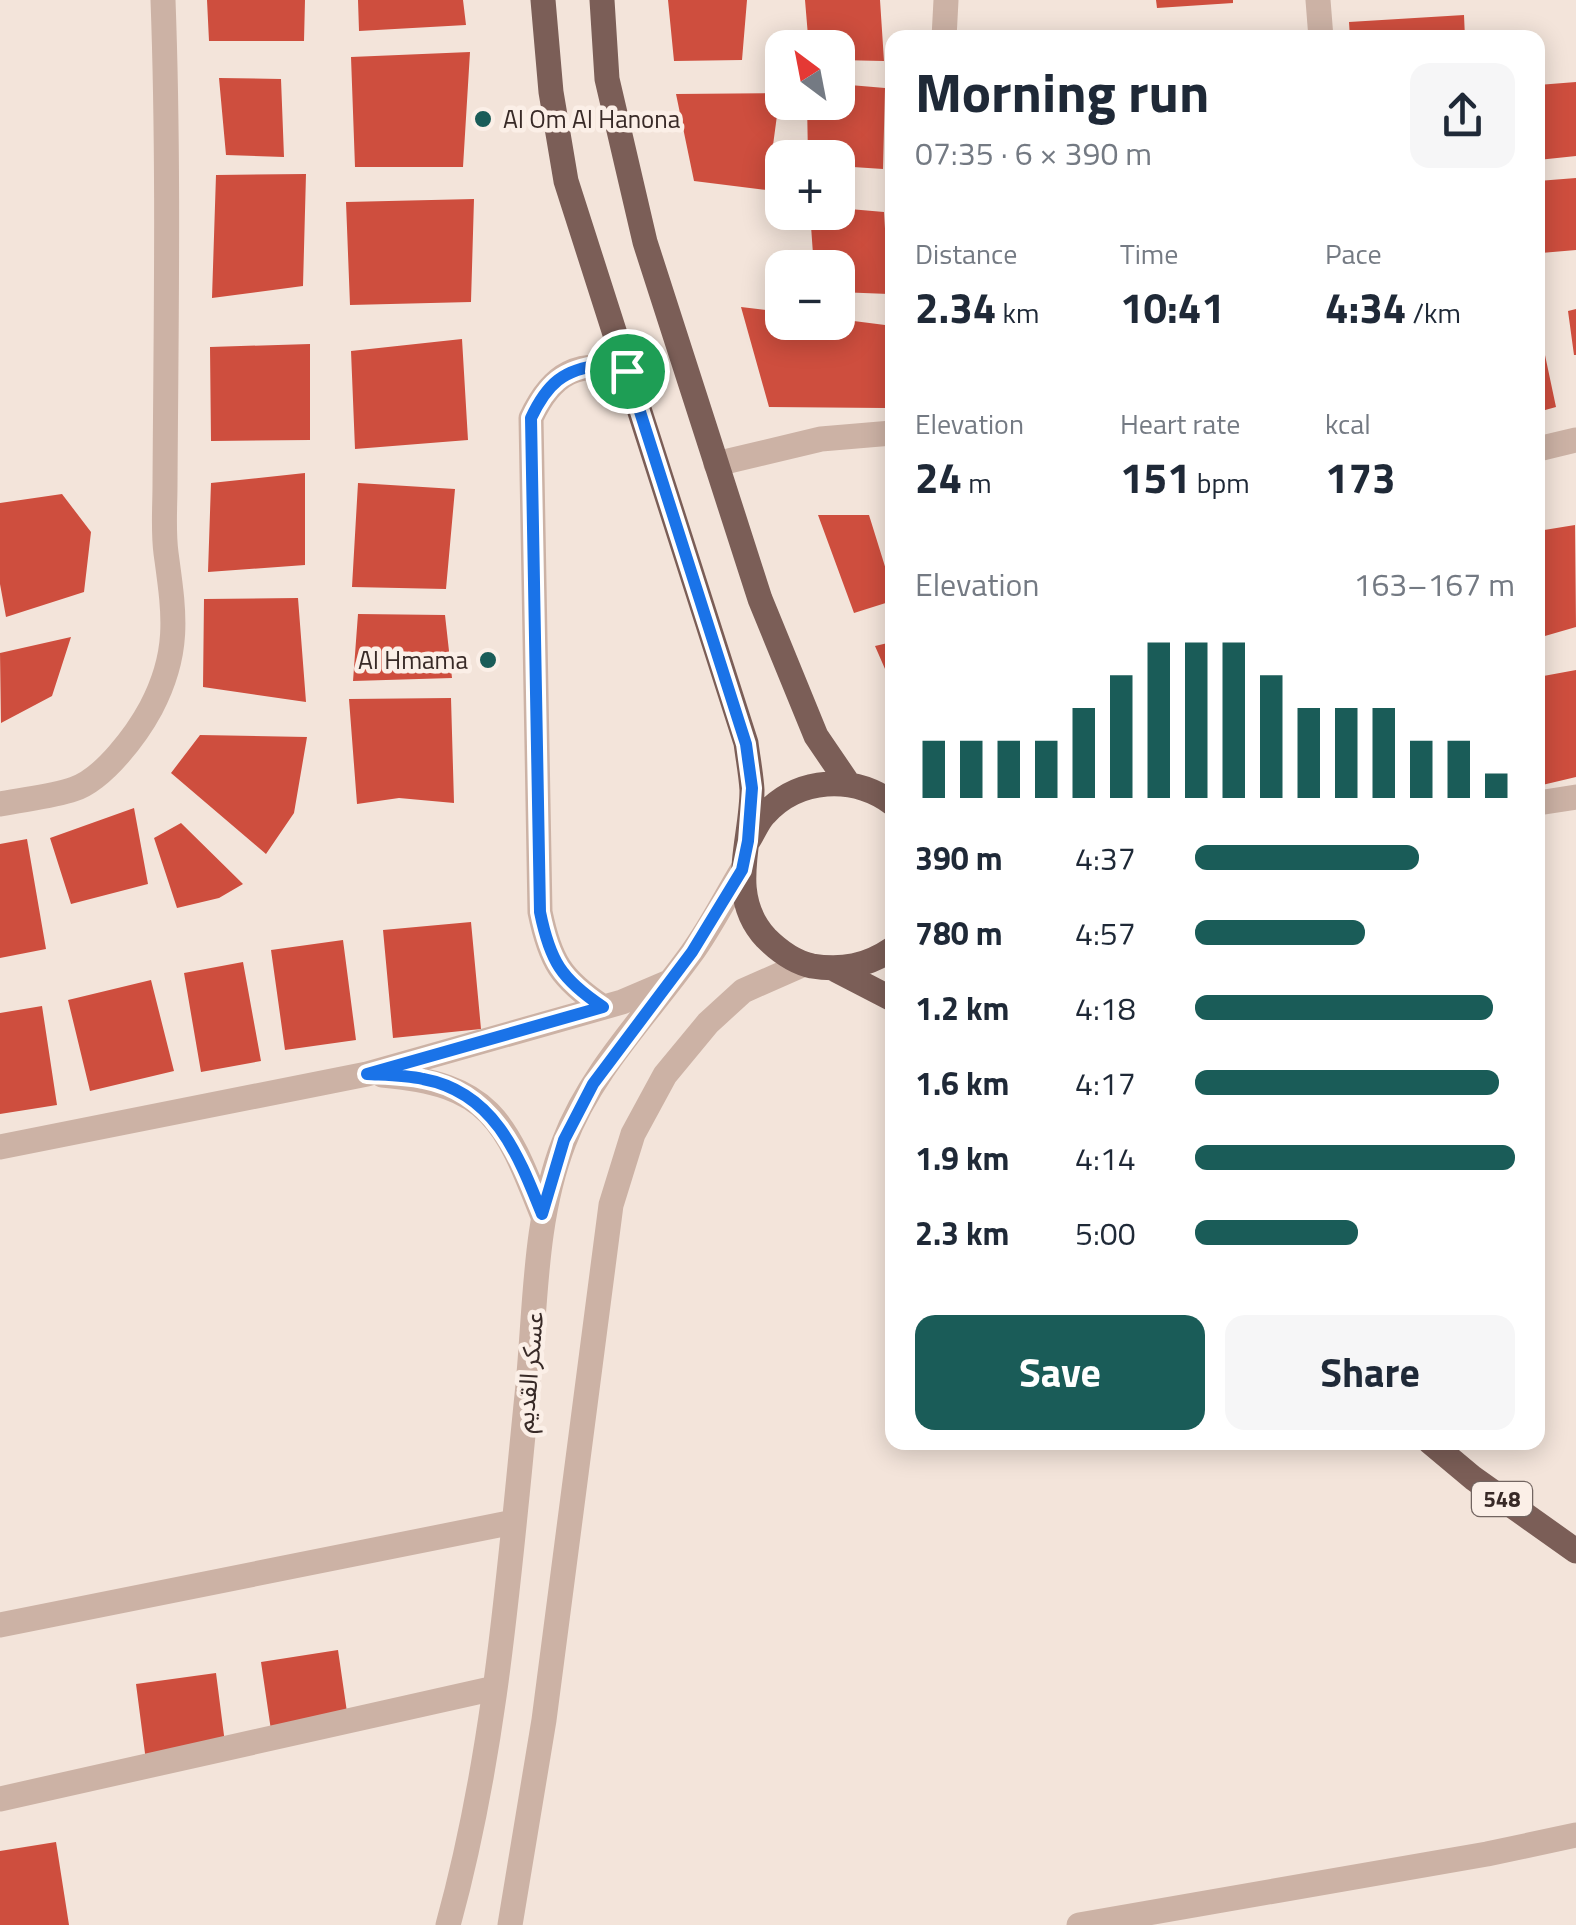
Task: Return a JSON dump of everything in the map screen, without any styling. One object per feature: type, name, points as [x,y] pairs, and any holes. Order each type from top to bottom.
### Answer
[{"type":"main road","points":[[543,0],[551,92],[566,181],[746,744],[752,788],[742,870],[745,900],[757,928],[778,950],[804,964],[834,970],[885,996]]},
{"type":"main road","points":[[602,0],[607,80],[645,242],[760,599],[816,736],[848,783]]},
{"type":"main road","points":[[748,841],[764,815],[788,796],[816,784],[848,783],[885,798]]},
{"type":"main road","points":[[834,970],[864,965],[885,953]]},
{"type":"main road","name":"548","points":[[1440,1450],[1576,1551]]},
{"type":"street","points":[[0,804],[77,788],[117,756],[152,706],[172,648],[173,586],[166,552],[165,490],[167,126],[163,0]]},
{"type":"street","points":[[944,30],[946,0]]},
{"type":"street","points":[[1318,0],[1320,30]]},
{"type":"street","points":[[603,1007],[579,992],[557,968],[540,912],[531,418],[542,394],[560,378],[582,367],[602,365],[627,371]]},
{"type":"street","points":[[716,464],[821,439],[885,434]]},
{"type":"street","points":[[1545,447],[1576,440]]},
{"type":"street","points":[[1545,802],[1576,797]]},
{"type":"street","name":"عسكر القديم","points":[[448,1925],[467,1856],[495,1688],[542,1214],[564,1140],[593,1084],[692,952],[742,870]]},
{"type":"street","points":[[510,1925],[546,1701],[611,1205],[633,1134],[665,1075],[743,990],[804,964]]},
{"type":"street","points":[[0,1147],[367,1074],[603,1007],[669,982]]},
{"type":"street","points":[[367,1074],[422,1078],[454,1088],[480,1104],[518,1154],[542,1214]]},
{"type":"street","points":[[0,1626],[514,1522]]},
{"type":"street","points":[[0,1799],[495,1688]]},
{"type":"street","points":[[1079,1925],[1576,1836]]},
{"type":"building","points":[[207,0],[305,0],[304,41],[209,41]]},
{"type":"building","points":[[358,0],[463,0],[466,25],[359,31]]},
{"type":"building","points":[[668,0],[747,0],[742,60],[674,61]]},
{"type":"building","points":[[805,0],[880,0],[884,61],[855,60],[855,30],[808,30]]},
{"type":"building","points":[[1156,0],[1233,0],[1233,3],[1157,8]]},
{"type":"building","points":[[1464,15],[1465,30],[1350,30],[1349,22]]},
{"type":"building","points":[[470,52],[463,167],[355,167],[351,57]]},
{"type":"building","points":[[219,78],[281,79],[284,157],[226,155]]},
{"type":"building","points":[[1576,82],[1576,156],[1545,159],[1545,84]]},
{"type":"building","points":[[855,85],[885,88],[883,169],[855,167],[855,140],[808,140],[807,120],[855,120]]},
{"type":"building","points":[[765,93],[765,120],[776,120],[774,140],[765,140],[765,190],[694,181],[676,94]]},
{"type":"building","points":[[306,174],[303,286],[212,298],[216,175]]},
{"type":"building","points":[[1576,178],[1576,250],[1545,253],[1545,180]]},
{"type":"building","points":[[474,199],[471,302],[350,305],[346,202]]},
{"type":"building","points":[[855,209],[884,212],[885,294],[855,293],[855,250],[813,250],[811,230],[855,230]]},
{"type":"building","points":[[741,307],[765,310],[765,340],[855,340],[855,321],[885,325],[885,408],[769,407]]},
{"type":"building","points":[[1576,309],[1576,355],[1574,355],[1568,311]]},
{"type":"building","points":[[462,339],[468,440],[355,449],[351,351]]},
{"type":"building","points":[[310,344],[310,440],[211,441],[210,347]]},
{"type":"building","points":[[1545,355],[1556,407],[1545,410]]},
{"type":"building","points":[[305,473],[305,565],[208,572],[211,483]]},
{"type":"building","points":[[358,483],[455,489],[446,589],[352,587]]},
{"type":"building","points":[[62,494],[91,532],[84,592],[6,617],[0,584],[0,503]]},
{"type":"building","points":[[818,515],[869,515],[885,566],[885,603],[854,613]]},
{"type":"building","points":[[1575,525],[1576,627],[1545,636],[1545,530]]},
{"type":"building","points":[[298,598],[306,702],[203,687],[204,599]]},
{"type":"building","points":[[358,614],[445,615],[452,678],[353,681]]},
{"type":"building","points":[[71,637],[52,696],[1,723],[0,653]]},
{"type":"building","points":[[885,644],[885,669],[875,646]]},
{"type":"building","points":[[1576,670],[1576,777],[1545,784],[1545,676]]},
{"type":"building","points":[[451,698],[454,803],[399,798],[357,804],[349,699]]},
{"type":"building","points":[[200,735],[307,737],[294,813],[266,854],[171,773]]},
{"type":"building","points":[[134,808],[148,884],[71,904],[50,838]]},
{"type":"building","points":[[181,823],[243,884],[219,898],[177,908],[154,838]]},
{"type":"building","points":[[27,839],[46,949],[0,958],[0,844]]},
{"type":"building","points":[[471,922],[481,1029],[393,1038],[383,930]]},
{"type":"building","points":[[343,940],[356,1040],[285,1050],[271,950]]},
{"type":"building","points":[[243,962],[261,1061],[201,1072],[184,973]]},
{"type":"building","points":[[151,980],[174,1071],[90,1091],[68,1000]]},
{"type":"building","points":[[42,1006],[57,1105],[0,1114],[0,1013]]},
{"type":"building","points":[[338,1650],[349,1726],[272,1737],[261,1662]]},
{"type":"building","points":[[216,1673],[226,1751],[146,1761],[136,1684]]},
{"type":"building","points":[[56,1842],[69,1925],[0,1925],[0,1851]]},
{"type":"place","name":"Al Om Al Hanona","points":[[483,119]]},
{"type":"place","name":"Al Hmama","points":[[488,660]]},
{"type":"route","points":[[602,365],[627,371],[746,744],[752,788],[748,841],[742,870],[692,952],[593,1084],[564,1140],[542,1214],[518,1154],[480,1104],[454,1088],[422,1078],[367,1074],[603,1007],[579,992],[557,968],[540,912],[531,418],[542,394],[560,378],[582,367],[602,365]]}]
